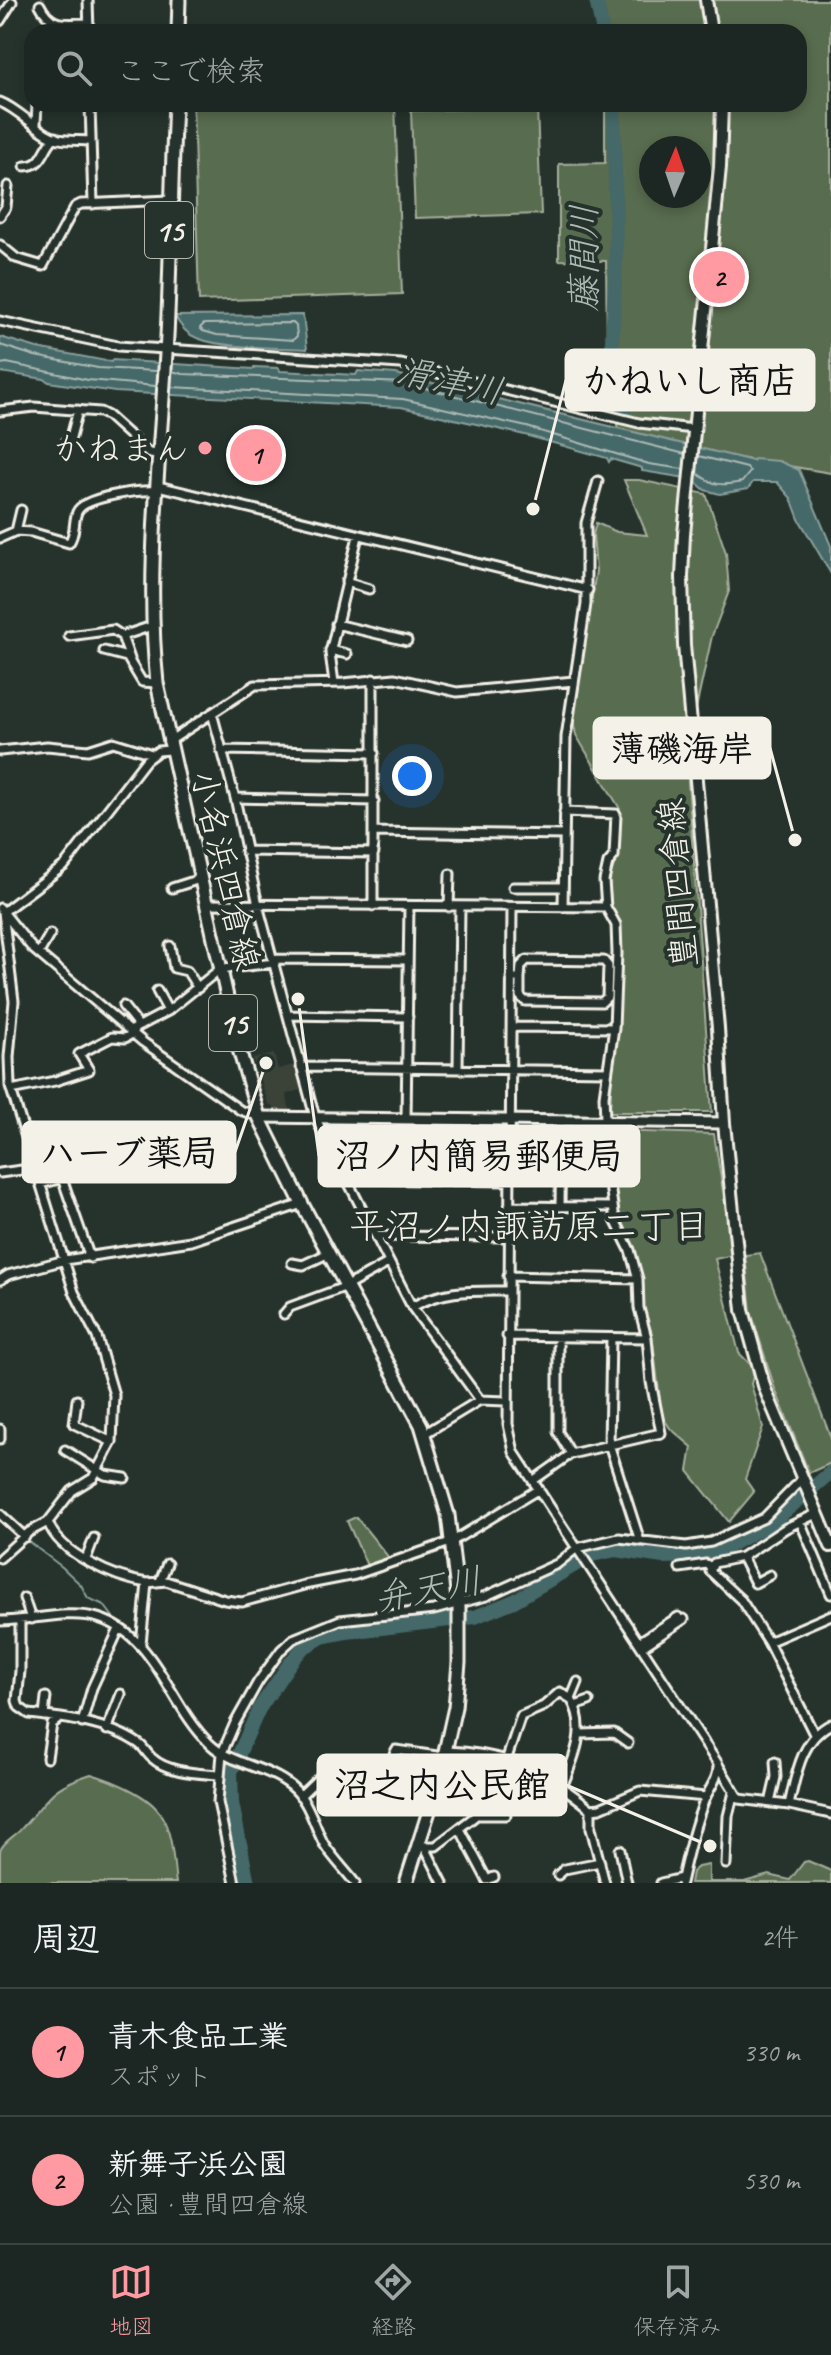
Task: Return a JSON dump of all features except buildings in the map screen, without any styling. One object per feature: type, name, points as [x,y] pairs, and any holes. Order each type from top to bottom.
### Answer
[{"type":"main road","points":[[178,24],[179,0]]},
{"type":"main road","points":[[706,0],[710,24]]},
{"type":"main road","name":"小名浜四倉線","points":[[175,112],[152,626],[157,683],[220,969],[259,1117],[302,1204],[408,1399],[434,1465],[453,1541],[459,1606],[455,1707],[421,1846],[406,1883]]},
{"type":"main road","name":"豊間四倉線","points":[[722,112],[720,167],[682,567],[684,645],[743,1310],[765,1389],[831,1546]]},
{"type":"street","points":[[40,5],[51,21],[89,23],[88,0]]},
{"type":"street","points":[[0,21],[12,2]]},
{"type":"street","points":[[0,102],[14,107],[55,137],[91,141]]},
{"type":"street","points":[[36,124],[37,112]]},
{"type":"street","points":[[90,112],[93,204]]},
{"type":"street","points":[[25,166],[33,166],[40,161],[55,137]]},
{"type":"street","points":[[0,216],[6,207],[8,186]]},
{"type":"street","points":[[0,245],[16,258],[43,266],[75,207],[170,200]]},
{"type":"street","points":[[0,321],[166,353],[401,364],[639,423],[694,429]]},
{"type":"street","points":[[0,411],[34,407],[100,412],[149,453],[159,454]]},
{"type":"street","points":[[67,440],[71,437],[78,410]]},
{"type":"street","points":[[563,907],[566,737],[588,590],[586,523],[598,481]]},
{"type":"street","points":[[0,538],[16,531],[31,532],[69,543],[73,539],[77,512],[82,505],[131,492],[157,489],[588,590]]},
{"type":"street","points":[[16,531],[21,510]]},
{"type":"street","points":[[334,683],[330,650],[358,536]]},
{"type":"street","points":[[346,582],[369,589]]},
{"type":"street","points":[[336,624],[407,641]]},
{"type":"street","points":[[122,636],[152,626]]},
{"type":"street","points":[[69,636],[113,630],[122,636],[142,682],[157,683]]},
{"type":"street","points":[[330,650],[347,654]]},
{"type":"street","points":[[104,651],[131,661]]},
{"type":"street","points":[[1,910],[65,865],[152,754],[169,746],[255,685],[395,678],[457,692],[574,681]]},
{"type":"street","points":[[373,679],[373,906]]},
{"type":"street","points":[[212,713],[235,798],[258,905],[315,1117],[412,1307],[480,1400]]},
{"type":"street","points":[[0,751],[47,746],[88,750],[113,742],[152,754]]},
{"type":"street","points":[[221,750],[374,753]]},
{"type":"street","points":[[235,798],[374,801]]},
{"type":"street","points":[[534,1480],[571,1454],[661,1433],[651,1382],[647,1338],[639,1308],[638,1279],[630,1250],[615,1220],[607,1164],[604,1096],[614,1028],[617,953],[616,925],[606,907],[604,881],[608,863],[614,856],[616,814],[564,812]]},
{"type":"street","points":[[375,832],[564,835]]},
{"type":"street","points":[[245,851],[374,853]]},
{"type":"street","points":[[449,907],[450,874]]},
{"type":"street","points":[[172,888],[200,879]]},
{"type":"street","points":[[513,887],[563,887]]},
{"type":"street","points":[[205,904],[606,907]]},
{"type":"street","points":[[406,1119],[409,906]]},
{"type":"street","points":[[458,1069],[460,907]]},
{"type":"street","points":[[512,907],[516,978],[511,1027],[506,1401],[514,1452],[739,1799],[831,1814]]},
{"type":"street","points":[[1,910],[39,953],[134,1030],[240,1110],[259,1117],[724,1123]]},
{"type":"street","points":[[0,1558],[48,1522],[64,1499],[93,1478],[112,1442],[114,1395],[97,1337],[74,1292],[11,1090],[9,1057],[14,1001],[3,946],[1,910]]},
{"type":"street","points":[[39,953],[50,934]]},
{"type":"street","points":[[170,946],[174,968],[187,971],[198,988]]},
{"type":"street","points":[[11,1090],[89,1070],[79,1054],[112,1037],[125,1038],[168,1011],[220,969],[274,961],[408,960]]},
{"type":"street","points":[[527,960],[604,961],[608,966],[607,997],[602,1002],[525,1001],[520,996],[516,978],[527,960]]},
{"type":"street","points":[[157,991],[168,1011]]},
{"type":"street","points":[[123,1006],[134,1030]]},
{"type":"street","points":[[288,1015],[408,1017]]},
{"type":"street","points":[[511,1027],[614,1028]]},
{"type":"street","points":[[301,1067],[607,1071]]},
{"type":"street","points":[[560,1207],[561,1121]]},
{"type":"street","points":[[0,1173],[36,1168]]},
{"type":"street","points":[[41,1184],[62,1178],[90,1258]]},
{"type":"street","points":[[345,1179],[509,1181]]},
{"type":"street","points":[[0,1280],[8,1275],[65,1260],[158,1248],[216,1235],[302,1204]]},
{"type":"street","points":[[509,1206],[613,1207]]},
{"type":"street","points":[[376,1236],[509,1237]]},
{"type":"street","points":[[292,1263],[303,1265],[329,1253]]},
{"type":"street","points":[[284,1314],[294,1305],[347,1286],[388,1263]]},
{"type":"street","points":[[508,1276],[638,1279]]},
{"type":"street","points":[[412,1307],[433,1295],[508,1291]]},
{"type":"street","points":[[507,1336],[647,1338]]},
{"type":"street","points":[[558,1337],[558,1432],[571,1454]]},
{"type":"street","points":[[611,1338],[609,1444],[640,1541]]},
{"type":"street","points":[[77,1400],[74,1424],[112,1442]]},
{"type":"street","points":[[424,1434],[480,1400],[506,1401]]},
{"type":"street","points":[[0,1429],[0,1439]]},
{"type":"street","points":[[65,1450],[105,1475],[125,1478]]},
{"type":"street","points":[[235,1883],[220,1817],[222,1753],[258,1682],[293,1639],[340,1620],[459,1606],[527,1579],[557,1564],[577,1548],[619,1538],[686,1546],[711,1542],[764,1518],[805,1482]]},
{"type":"street","points":[[48,1522],[53,1534],[98,1568],[128,1580],[147,1583],[160,1581],[242,1602],[355,1575],[453,1541],[539,1489]]},
{"type":"street","points":[[814,1734],[768,1642],[741,1600],[710,1571],[714,1563],[742,1557],[816,1508]]},
{"type":"street","points":[[0,1514],[25,1537]]},
{"type":"street","points":[[800,1521],[831,1594]]},
{"type":"street","points":[[86,1559],[94,1538]]},
{"type":"street","points":[[742,1557],[755,1583],[770,1575]]},
{"type":"street","points":[[160,1581],[167,1564]]},
{"type":"street","points":[[680,1568],[706,1564],[711,1567]]},
{"type":"street","points":[[141,1644],[147,1583]]},
{"type":"street","points":[[24,1598],[31,1619]]},
{"type":"street","points":[[0,1621],[77,1615],[98,1618],[141,1644],[170,1692],[208,1743],[222,1753],[292,1786],[325,1845],[355,1883]]},
{"type":"street","points":[[768,1642],[831,1615]]},
{"type":"street","points":[[641,1645],[681,1618]]},
{"type":"street","points":[[20,1621],[19,1707],[29,1714],[107,1730],[140,1744],[153,1760],[160,1763],[192,1773],[219,1775]]},
{"type":"street","points":[[82,1723],[92,1688],[119,1629]]},
{"type":"street","points":[[545,1803],[560,1786],[580,1734],[573,1702],[578,1682]]},
{"type":"street","points":[[507,1758],[521,1716],[544,1706],[560,1692],[573,1702],[589,1701]]},
{"type":"street","points":[[107,1730],[121,1694]]},
{"type":"street","points":[[44,1716],[46,1697]]},
{"type":"street","points":[[47,1758],[52,1724],[60,1718]]},
{"type":"street","points":[[789,1805],[798,1766],[814,1734],[831,1724]]},
{"type":"street","points":[[580,1734],[614,1733],[628,1743]]},
{"type":"street","points":[[300,1796],[327,1770],[382,1774],[387,1771],[396,1750],[437,1756],[477,1752],[507,1758],[539,1772],[591,1809],[640,1791],[706,1797]]},
{"type":"street","points":[[770,1803],[776,1777],[775,1762]]},
{"type":"street","points":[[661,1883],[682,1881],[706,1797],[716,1780],[718,1764]]},
{"type":"street","points":[[421,1846],[436,1846],[475,1815],[477,1791]]},
{"type":"street","points":[[726,1864],[728,1816],[734,1792]]},
{"type":"street","points":[[591,1809],[591,1828],[605,1883]]},
{"type":"street","points":[[475,1815],[506,1815]]},
{"type":"street","points":[[460,1829],[487,1880],[494,1877]]},
{"type":"street","points":[[421,1846],[443,1883]]},
{"type":"street","points":[[620,1850],[627,1883]]},
{"type":"street","points":[[558,1875],[565,1869],[600,1862]]},
{"type":"shaded area","points":[[274,1054],[278,1069],[298,1064],[305,1089],[286,1094],[291,1114],[281,1114],[268,1103],[253,1059]]},
{"type":"green space","points":[[598,0],[831,0],[831,473],[619,438],[607,357],[606,261],[559,260],[559,164],[605,163],[605,112],[807,112],[807,24],[600,24]]},
{"type":"green space","points":[[193,112],[395,112],[402,294],[199,301]]},
{"type":"green space","points":[[411,112],[537,112],[541,214],[415,218]]},
{"type":"green space","points":[[624,480],[639,480],[706,494],[726,553],[729,591],[712,636],[686,754],[712,1112],[610,1112],[619,923],[611,906],[609,878],[618,855],[620,809],[576,735],[573,720],[596,571],[593,535],[596,523],[617,532],[647,535]]},
{"type":"green space","points":[[611,1131],[714,1134],[733,1255],[715,1259],[739,1353],[755,1369],[751,1384],[763,1427],[745,1479],[754,1492],[729,1522],[688,1471],[692,1447],[670,1428],[662,1416],[652,1334],[644,1308],[643,1279],[634,1247],[616,1206]]},
{"type":"green space","points":[[760,1253],[831,1438],[831,1463],[809,1473],[775,1389],[751,1312],[745,1255]]},
{"type":"green space","points":[[356,1517],[390,1559],[368,1568],[347,1521]]},
{"type":"green space","points":[[91,1774],[129,1789],[156,1808],[168,1831],[176,1883],[0,1883],[0,1851],[4,1844],[58,1789]]},
{"type":"green space","points":[[808,1861],[831,1871],[831,1883],[690,1883],[692,1872],[709,1865],[709,1882],[744,1882],[769,1875],[790,1880]]},
{"type":"water","points":[[303,315],[307,349],[208,342],[187,332],[175,316]]},
{"type":"water","points":[[0,337],[37,348],[111,362],[279,368],[280,371],[356,375],[358,371],[396,374],[753,461],[779,461],[799,470],[831,546],[831,574],[799,519],[791,498],[777,482],[753,482],[748,489],[720,494],[705,490],[692,479],[642,471],[642,468],[611,459],[609,462],[607,458],[525,435],[401,407],[115,392],[49,382],[0,372]]},
{"type":"waterway","name":"藤間川","points":[[596,0],[601,24]]},
{"type":"waterway","name":"藤間川","points":[[614,112],[616,258],[612,343],[624,412]]},
{"type":"waterway","name":"弁天川","points":[[248,1883],[232,1803],[231,1772],[259,1709],[303,1648],[322,1637],[347,1632],[475,1617],[514,1601],[592,1555],[616,1550],[663,1557],[696,1556],[723,1549],[774,1521],[831,1472]]},
{"type":"waterway","points":[[29,1542],[81,1585],[88,1598],[104,1605],[116,1621]]},
{"type":"place","name":"新舞子浜公園","points":[[719,277]]},
{"type":"place","name":"かねまん","points":[[205,448]]},
{"type":"place","name":"青木食品工業","points":[[256,455]]},
{"type":"place","name":"かねいし商店","points":[[533,509]]},
{"type":"place","name":"薄磯海岸","points":[[795,840]]},
{"type":"place","name":"沼ノ内簡易郵便局","points":[[298,999]]},
{"type":"place","name":"ハーブ薬局","points":[[266,1063]]},
{"type":"place","name":"沼之内公民館","points":[[710,1846]]},
{"type":"district","name":"平沼ノ内諏訪原二丁目","points":[[529,1225]]},
{"type":"water label","name":"滑津川","points":[[450,380]]}]
